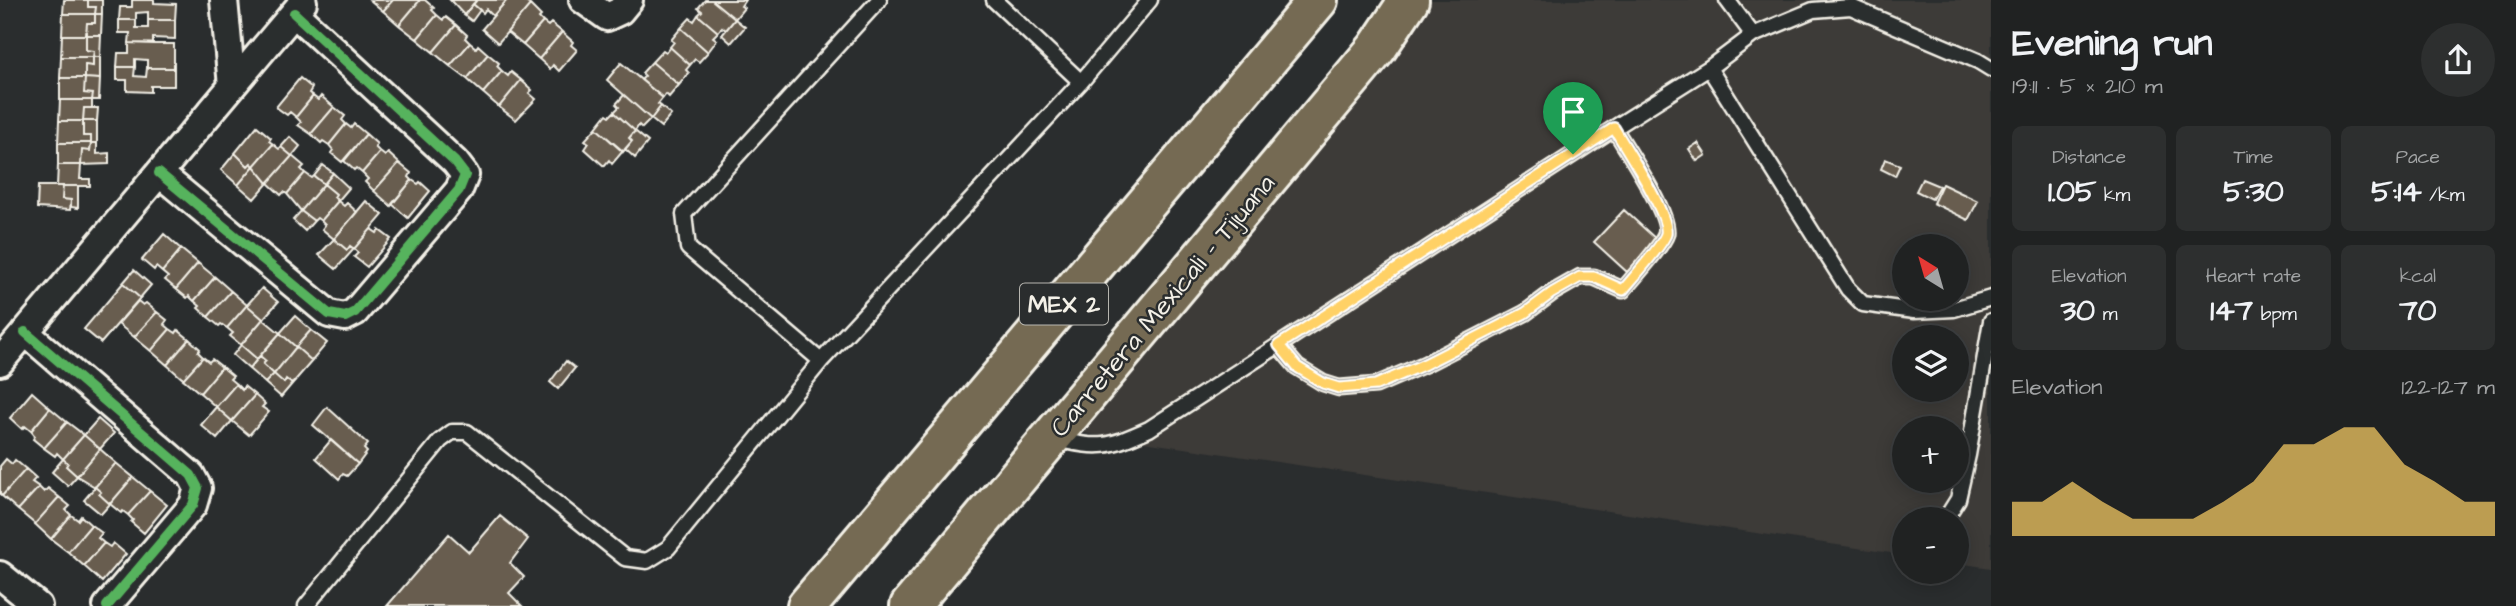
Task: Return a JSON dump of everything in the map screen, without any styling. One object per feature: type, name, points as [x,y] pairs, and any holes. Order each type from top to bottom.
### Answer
[{"type":"main road","name":"MEX 2","points":[[807,606],[1318,0]]},
{"type":"main road","name":"Carretera Mexicali - Tijuana","points":[[910,606],[1377,48],[1409,0]]},
{"type":"street","points":[[224,0],[232,86]]},
{"type":"street","points":[[583,0],[607,17],[620,11],[629,0]]},
{"type":"street","points":[[0,362],[232,86],[299,7],[465,175],[459,190],[355,313],[345,317],[330,314],[159,173]]},
{"type":"street","points":[[25,332],[191,475],[198,488],[193,505],[107,606]]},
{"type":"street","points":[[0,575],[37,606]]},
{"type":"lane","points":[[821,361],[688,248],[684,214],[879,0]]},
{"type":"lane","points":[[994,0],[1082,82]]},
{"type":"lane","points":[[306,606],[440,441],[452,432],[467,432],[625,558],[647,561],[668,548],[821,361],[1082,82],[1150,0]]},
{"type":"lane","points":[[1727,0],[1753,35]]},
{"type":"lane","points":[[1051,438],[1092,447],[1115,444],[1149,429],[1709,68],[1753,35],[1813,10],[1851,6],[1991,69]]},
{"type":"lane","points":[[1709,68],[1848,289],[1863,304],[1914,311],[1954,309],[1991,298]]},
{"type":"lane","points":[[1279,345],[1297,367],[1323,383],[1339,388],[1376,385],[1425,364],[1525,313],[1580,277],[1594,277],[1623,290],[1666,236],[1667,224],[1614,128]]},
{"type":"lane","points":[[1953,507],[1958,499],[1968,455],[1991,321]]},
{"type":"shaded area","points":[[1417,0],[1991,0],[1991,568],[1969,565],[1969,507],[1892,507],[1892,553],[1062,430]]},
{"type":"building","points":[[64,0],[88,0],[88,7],[96,7],[95,14],[63,14]]},
{"type":"building","points":[[88,0],[102,0],[102,14],[95,14],[96,7],[88,7]]},
{"type":"building","points":[[132,0],[176,4],[175,20],[148,20],[148,12],[136,13],[136,20],[119,20],[120,7],[132,7]]},
{"type":"building","points":[[370,0],[393,0],[383,11]]},
{"type":"building","points":[[393,0],[420,0],[399,25],[383,11]]},
{"type":"building","points":[[420,0],[425,0],[437,15],[417,39],[399,25]]},
{"type":"building","points":[[450,0],[477,0],[464,15]]},
{"type":"building","points":[[477,0],[507,0],[493,16],[486,9],[483,13],[473,4]]},
{"type":"building","points":[[507,0],[523,0],[530,5],[498,43],[482,29]]},
{"type":"building","points":[[705,0],[712,0],[735,19],[726,30],[722,27],[718,32],[698,15],[702,11],[698,8]]},
{"type":"building","points":[[712,0],[745,0],[741,6],[744,8],[735,19]]},
{"type":"building","points":[[473,4],[480,10],[472,21],[464,15]]},
{"type":"building","points":[[530,5],[543,22],[523,45],[507,32]]},
{"type":"building","points":[[63,14],[95,14],[95,23],[87,23],[86,35],[62,35]]},
{"type":"building","points":[[95,14],[102,14],[101,35],[86,35],[87,23],[95,23]]},
{"type":"building","points":[[437,15],[443,20],[446,17],[456,25],[433,52],[417,39]]},
{"type":"building","points":[[698,15],[718,32],[713,37],[717,40],[708,52],[681,28],[690,18],[694,21]]},
{"type":"building","points":[[735,19],[745,27],[731,43],[722,35]]},
{"type":"building","points":[[119,20],[136,20],[136,28],[148,28],[148,20],[175,20],[175,39],[153,38],[153,44],[129,43],[130,33],[119,33]]},
{"type":"building","points":[[543,22],[548,26],[551,23],[562,32],[539,59],[523,45]]},
{"type":"building","points":[[456,25],[467,35],[465,38],[470,43],[450,66],[433,52]]},
{"type":"building","points":[[681,28],[708,52],[699,62],[695,59],[690,65],[670,47],[674,42],[671,40]]},
{"type":"building","points":[[562,32],[577,50],[559,71],[553,65],[550,69],[539,59]]},
{"type":"building","points":[[62,35],[86,35],[86,50],[94,51],[93,57],[61,57]]},
{"type":"building","points":[[86,35],[101,35],[100,57],[93,57],[94,51],[86,50]]},
{"type":"building","points":[[129,43],[174,44],[174,68],[147,68],[147,60],[135,59],[135,67],[117,67],[118,53],[129,53]]},
{"type":"building","points":[[470,43],[476,48],[478,45],[488,54],[467,79],[450,66]]},
{"type":"building","points":[[670,47],[690,65],[686,70],[689,73],[679,85],[652,62],[663,50],[666,52]]},
{"type":"building","points":[[488,54],[499,63],[497,66],[502,71],[483,93],[467,79]]},
{"type":"building","points":[[61,57],[93,57],[93,66],[85,65],[85,78],[60,78]]},
{"type":"building","points":[[93,57],[100,57],[100,79],[85,78],[85,65],[93,66]]},
{"type":"building","points":[[652,62],[679,85],[669,97],[666,94],[663,98],[641,80],[645,76],[642,73]]},
{"type":"building","points":[[621,63],[663,98],[658,104],[661,106],[651,119],[607,80]]},
{"type":"building","points":[[117,67],[135,67],[134,76],[146,77],[147,68],[174,68],[174,86],[151,86],[151,92],[127,91],[127,80],[117,80]]},
{"type":"building","points":[[502,71],[508,76],[511,72],[521,80],[499,107],[483,93]]},
{"type":"building","points":[[60,78],[85,78],[84,93],[93,94],[92,100],[60,100]]},
{"type":"building","points":[[85,78],[100,79],[99,100],[92,100],[93,94],[84,93]]},
{"type":"building","points":[[300,78],[312,88],[309,93],[313,96],[296,117],[290,112],[287,115],[276,107]]},
{"type":"building","points":[[521,80],[532,90],[529,93],[536,99],[516,120],[499,107]]},
{"type":"building","points":[[624,95],[651,119],[642,128],[639,125],[635,131],[614,112],[619,107],[616,104]]},
{"type":"building","points":[[313,96],[318,100],[321,96],[334,107],[311,134],[298,125],[301,122],[296,117]]},
{"type":"building","points":[[60,100],[92,100],[92,108],[84,108],[83,121],[59,121]]},
{"type":"building","points":[[661,106],[671,115],[661,127],[651,119]]},
{"type":"building","points":[[334,107],[345,116],[342,120],[346,124],[329,145],[323,141],[321,143],[311,134]]},
{"type":"building","points":[[84,108],[98,108],[97,121],[83,121]]},
{"type":"building","points":[[614,112],[635,131],[629,138],[632,141],[623,152],[596,128],[607,114],[610,116]]},
{"type":"building","points":[[59,121],[83,121],[83,136],[91,136],[91,143],[58,143]]},
{"type":"building","points":[[83,121],[97,121],[97,143],[91,143],[91,136],[83,136]]},
{"type":"building","points":[[346,124],[351,128],[354,124],[366,134],[342,162],[331,153],[333,150],[329,145]]},
{"type":"building","points":[[257,126],[271,138],[269,141],[273,144],[254,166],[251,163],[248,166],[235,153]]},
{"type":"building","points":[[596,128],[623,151],[612,164],[609,160],[604,166],[585,149],[589,143],[585,140]]},
{"type":"building","points":[[635,131],[648,142],[635,158],[625,149],[632,141],[629,138]]},
{"type":"building","points":[[366,134],[377,144],[375,147],[380,152],[362,173],[344,161]]},
{"type":"building","points":[[290,137],[300,146],[292,156],[281,147]]},
{"type":"building","points":[[58,143],[91,143],[90,151],[82,150],[81,165],[58,165]]},
{"type":"building","points":[[91,143],[97,143],[97,154],[109,153],[109,164],[81,165],[82,150],[90,151]]},
{"type":"building","points":[[1698,143],[1706,155],[1697,161],[1689,149]]},
{"type":"building","points":[[273,144],[292,156],[268,183],[254,166]]},
{"type":"building","points":[[380,152],[385,156],[388,153],[399,163],[374,191],[365,182],[368,179],[362,173]]},
{"type":"building","points":[[235,153],[248,166],[251,163],[254,166],[238,185],[221,170]]},
{"type":"building","points":[[292,156],[304,166],[301,169],[305,173],[287,194],[284,192],[281,195],[268,183]]},
{"type":"building","points":[[1885,159],[1900,165],[1895,176],[1881,169]]},
{"type":"building","points":[[399,163],[411,173],[409,177],[412,180],[391,206],[374,191]]},
{"type":"building","points":[[58,165],[81,165],[80,179],[90,179],[90,186],[57,186]]},
{"type":"building","points":[[323,165],[333,173],[324,184],[314,176]]},
{"type":"building","points":[[254,166],[268,183],[254,199],[238,185]]},
{"type":"building","points":[[305,173],[324,184],[301,211],[287,194]]},
{"type":"building","points":[[333,173],[349,188],[338,201],[334,197],[336,194],[324,184]]},
{"type":"building","points":[[1922,179],[1939,186],[1932,199],[1916,191]]},
{"type":"building","points":[[412,180],[418,184],[420,182],[430,191],[408,218],[392,204]]},
{"type":"building","points":[[324,184],[336,194],[334,197],[338,201],[321,221],[317,218],[314,221],[301,211]]},
{"type":"building","points":[[1942,184],[1978,201],[1968,220],[1933,203]]},
{"type":"building","points":[[38,186],[63,186],[62,199],[71,200],[70,210],[37,208]]},
{"type":"building","points":[[63,186],[78,186],[78,208],[71,207],[71,200],[62,199]]},
{"type":"building","points":[[338,201],[344,206],[347,203],[357,212],[334,239],[322,229],[325,225],[321,221]]},
{"type":"building","points":[[366,201],[383,215],[354,249],[350,246],[347,250],[334,239]]},
{"type":"building","points":[[1624,210],[1657,240],[1627,272],[1594,242]]},
{"type":"building","points":[[301,211],[314,221],[305,231],[293,220]]},
{"type":"building","points":[[371,229],[377,233],[379,230],[391,239],[367,267],[354,257],[358,253],[354,249]]},
{"type":"building","points":[[164,234],[181,249],[162,272],[156,267],[154,270],[142,260]]},
{"type":"building","points":[[334,239],[347,250],[350,246],[354,249],[336,269],[319,255]]},
{"type":"building","points":[[181,249],[198,263],[176,289],[165,280],[168,277],[162,272]]},
{"type":"building","points":[[198,263],[215,277],[194,301],[176,289]]},
{"type":"building","points":[[134,270],[151,285],[140,298],[123,283]]},
{"type":"building","points":[[215,277],[231,291],[208,317],[194,301]]},
{"type":"building","points":[[123,283],[140,298],[101,343],[84,329]]},
{"type":"building","points":[[262,288],[278,302],[263,319],[247,305]]},
{"type":"building","points":[[231,291],[247,305],[227,328],[221,324],[219,326],[208,317]]},
{"type":"building","points":[[138,301],[143,305],[146,303],[157,312],[134,337],[118,324]]},
{"type":"building","points":[[247,305],[263,319],[241,345],[230,336],[233,333],[227,328]]},
{"type":"building","points":[[157,312],[167,320],[164,324],[170,329],[151,351],[134,337]]},
{"type":"building","points":[[295,316],[311,330],[296,347],[280,333]]},
{"type":"building","points":[[263,319],[280,333],[257,359],[241,345]]},
{"type":"building","points":[[170,329],[176,333],[178,330],[189,339],[167,365],[151,351]]},
{"type":"building","points":[[311,330],[327,343],[312,361],[296,347]]},
{"type":"building","points":[[280,333],[296,347],[274,374],[263,364],[266,361],[260,356]]},
{"type":"building","points":[[189,339],[200,349],[198,352],[203,357],[183,379],[167,365]]},
{"type":"building","points":[[241,345],[257,359],[249,369],[233,355]]},
{"type":"building","points":[[296,347],[312,361],[292,384],[286,379],[284,383],[274,374]]},
{"type":"building","points":[[260,356],[266,361],[263,364],[274,374],[265,383],[249,369]]},
{"type":"building","points":[[203,357],[209,362],[212,359],[222,367],[200,393],[183,379]]},
{"type":"building","points":[[566,361],[575,368],[558,389],[550,382]]},
{"type":"building","points":[[222,367],[233,376],[230,379],[236,384],[216,407],[200,393]]},
{"type":"building","points":[[274,374],[284,383],[286,379],[292,384],[281,397],[265,383]]},
{"type":"building","points":[[236,384],[242,390],[244,386],[255,395],[232,421],[216,407]]},
{"type":"building","points":[[32,392],[50,408],[31,431],[25,426],[22,429],[10,418]]},
{"type":"building","points":[[255,395],[265,404],[262,407],[269,412],[249,435],[232,421]]},
{"type":"building","points":[[216,407],[232,421],[217,439],[201,425]]},
{"type":"building","points":[[327,407],[368,444],[364,449],[367,452],[358,464],[313,425]]},
{"type":"building","points":[[50,408],[67,422],[44,448],[33,439],[35,436],[31,431]]},
{"type":"building","points":[[98,419],[114,433],[100,449],[84,435]]},
{"type":"building","points":[[67,422],[84,435],[63,459],[57,453],[55,456],[44,448]]},
{"type":"building","points":[[84,435],[100,449],[77,476],[66,466],[68,463],[63,459]]},
{"type":"building","points":[[331,440],[358,464],[347,476],[343,474],[339,479],[316,458]]},
{"type":"building","points":[[100,449],[116,463],[95,487],[77,476]]},
{"type":"building","points":[[6,459],[12,464],[15,460],[26,469],[2,496],[0,466]]},
{"type":"building","points":[[63,459],[68,463],[66,466],[77,476],[68,486],[52,472]]},
{"type":"building","points":[[116,463],[133,477],[110,504],[95,487]]},
{"type":"building","points":[[26,469],[36,478],[32,482],[39,487],[18,510],[2,496]]},
{"type":"building","points":[[133,477],[150,491],[128,515],[110,504]]},
{"type":"building","points":[[39,487],[44,492],[48,488],[59,497],[35,524],[18,510]]},
{"type":"building","points":[[95,487],[110,504],[101,514],[84,500]]},
{"type":"building","points":[[150,491],[167,505],[144,533],[131,522],[133,520],[128,515]]},
{"type":"building","points":[[59,497],[70,506],[66,510],[71,515],[51,539],[35,524]]},
{"type":"building","points":[[71,515],[78,520],[81,516],[91,525],[68,552],[51,539]]},
{"type":"building","points":[[500,516],[528,539],[510,563],[524,577],[509,593],[522,606],[387,606],[449,534],[469,552]]},
{"type":"building","points":[[91,525],[102,533],[98,538],[104,543],[84,566],[68,552]]},
{"type":"building","points":[[104,543],[110,547],[113,543],[126,554],[102,582],[84,566]]},
{"type":"cycle path","points":[[159,173],[329,314],[345,317],[355,312],[459,190],[465,175],[455,162],[294,13]]},
{"type":"cycle path","points":[[25,332],[191,475],[198,488],[193,505],[107,606]]},
{"type":"route","points":[[1614,128],[1667,224],[1666,236],[1623,290],[1594,277],[1580,277],[1525,313],[1425,364],[1376,385],[1339,388],[1323,383],[1297,367],[1279,345],[1500,202],[1573,154],[1614,128]]}]
